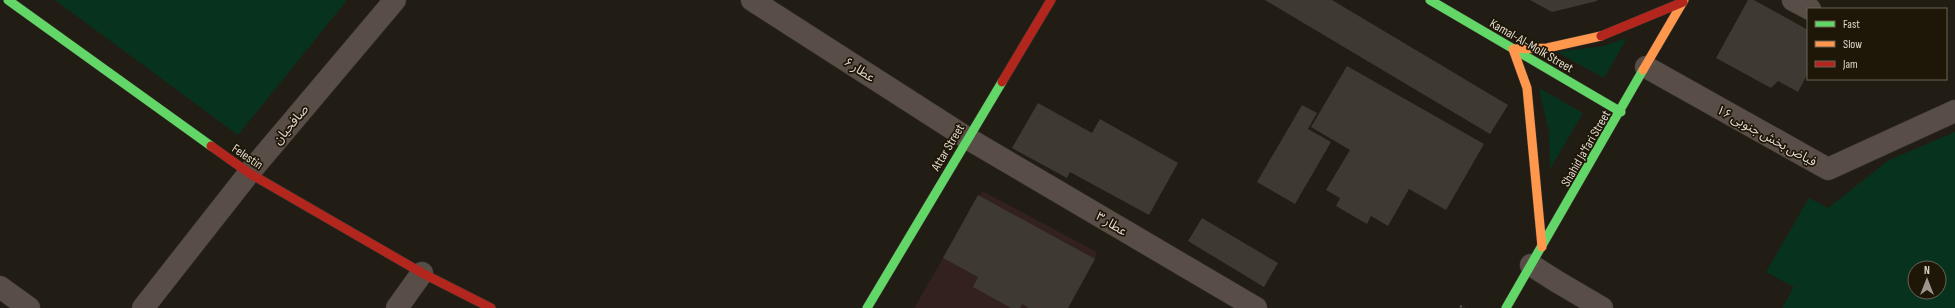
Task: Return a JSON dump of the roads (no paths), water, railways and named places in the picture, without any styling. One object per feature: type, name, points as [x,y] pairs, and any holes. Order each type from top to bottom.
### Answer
[{"type":"main road","name":"Felestin","points":[[8,0],[249,173],[422,273],[491,308]]},
{"type":"main road","name":"Attar Street","points":[[867,308],[967,138],[1051,0]]},
{"type":"main road","name":"Kamal-Al-Molk Street","points":[[1430,0],[1620,112]]},
{"type":"main road","points":[[1536,256],[1527,88],[1513,49],[1545,48],[1587,41],[1627,28],[1684,1]]},
{"type":"main road","name":"Shahid Ja'fari Street","points":[[1506,308],[1684,1]]},
{"type":"street","name":"صافحیان","points":[[143,308],[249,173],[395,0]]},
{"type":"street","name":"عطار ۶","points":[[752,0],[967,138]]},
{"type":"street","points":[[1793,0],[1808,8]]},
{"type":"street","name":"فیاض بخش جنوبی ۱۶","points":[[1646,67],[1828,169],[1955,110]]},
{"type":"street","name":"عطار ۳","points":[[967,138],[1256,308]]},
{"type":"street","points":[[1536,256],[1556,281],[1602,308]]},
{"type":"street","points":[[397,308],[422,273]]},
{"type":"street","points":[[0,287],[28,308]]}]
